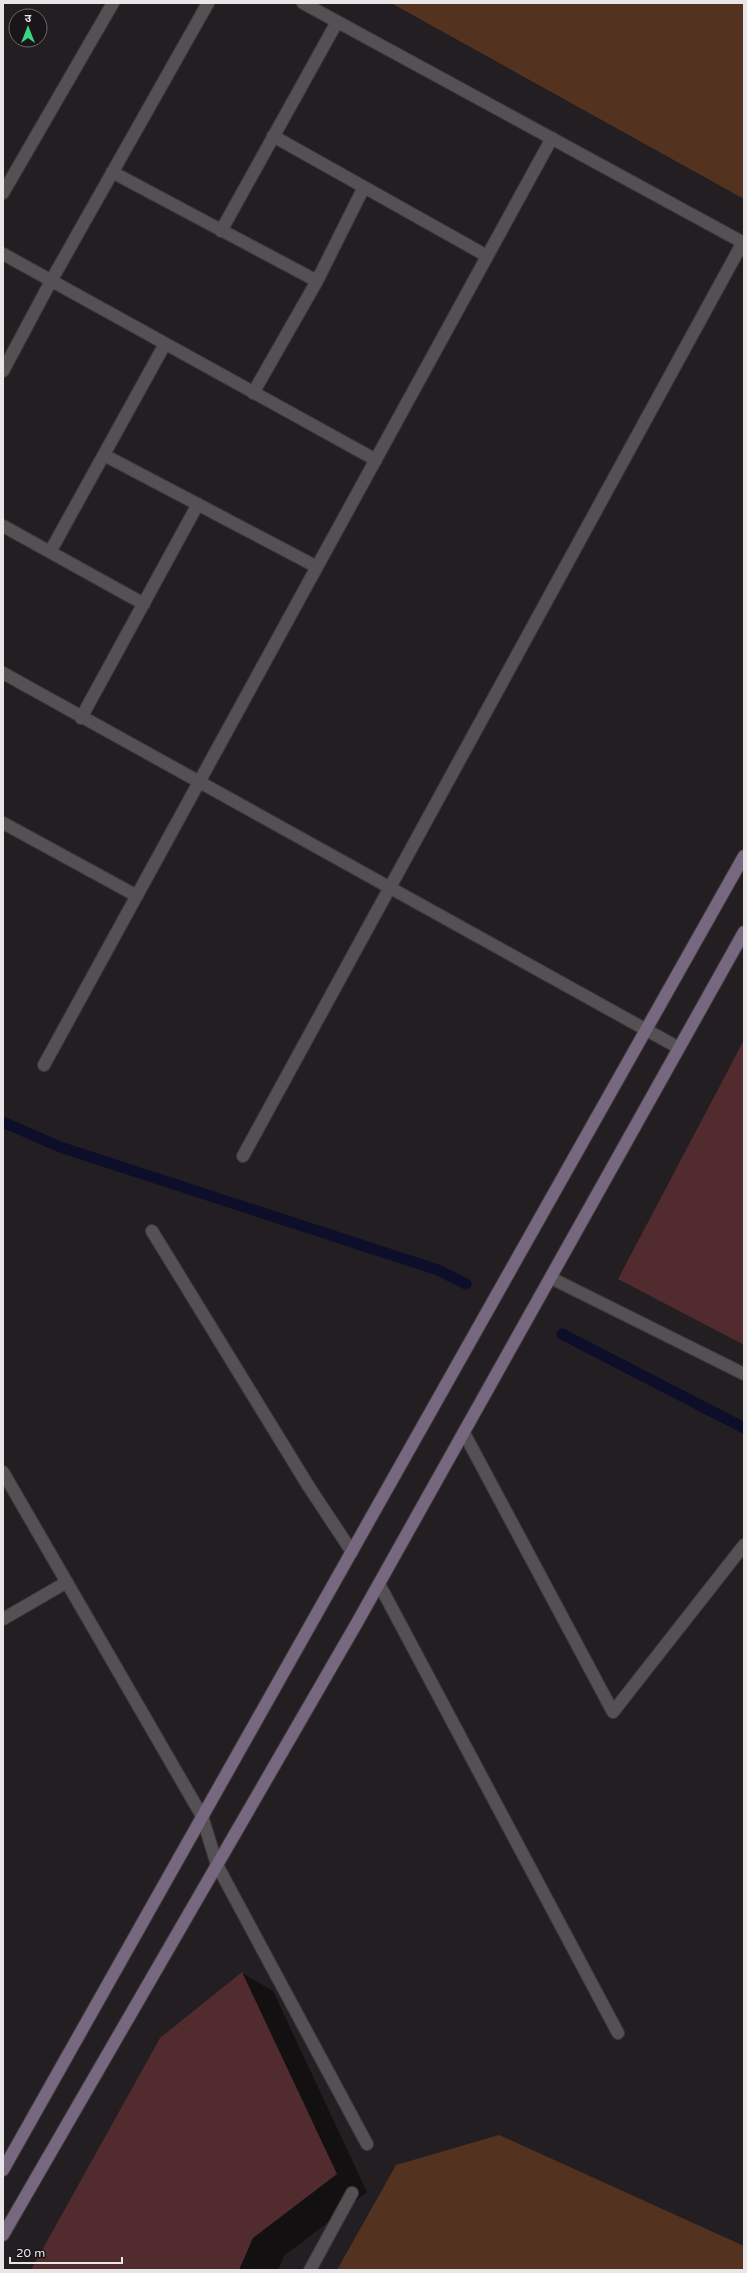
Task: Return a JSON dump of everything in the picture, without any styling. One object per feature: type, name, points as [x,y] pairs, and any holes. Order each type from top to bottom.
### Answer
[{"type":"street","points":[[3,193],[113,3]]},
{"type":"street","points":[[3,371],[51,281],[208,3]]},
{"type":"street","points":[[244,1156],[744,243],[303,3]]},
{"type":"street","points":[[221,231],[337,22]]},
{"type":"street","points":[[273,136],[487,256]]},
{"type":"street","points":[[44,1065],[552,138]]},
{"type":"street","points":[[112,172],[317,281]]},
{"type":"street","points":[[254,393],[317,281],[364,187]]},
{"type":"street","points":[[3,254],[376,460]]},
{"type":"street","points":[[50,552],[165,344]]},
{"type":"street","points":[[104,455],[317,567]]},
{"type":"street","points":[[81,718],[198,504]]},
{"type":"street","points":[[3,526],[144,604]]},
{"type":"street","points":[[3,673],[81,718],[679,1048]]},
{"type":"street","points":[[4,827],[137,896]]},
{"type":"street","points":[[3,2170],[744,856]]},
{"type":"street","points":[[3,2235],[379,1584],[744,932]]},
{"type":"street","points":[[152,1231],[309,1487],[352,1552]]},
{"type":"street","points":[[550,1278],[744,1374]]},
{"type":"street","points":[[464,1433],[613,1712],[744,1545]]},
{"type":"street","points":[[3,1472],[202,1816],[217,1864],[367,2144]]},
{"type":"street","points":[[3,1619],[67,1582]]},
{"type":"street","points":[[379,1584],[618,2033]]},
{"type":"street","points":[[310,2270],[352,2193]]},
{"type":"shaded area","points":[[391,3],[744,3],[744,199]]},
{"type":"shaded area","points":[[499,2135],[744,2246],[744,2270],[337,2270],[396,2165]]},
{"type":"building","points":[[744,1040],[744,1345],[618,1279]]},
{"type":"building","points":[[242,1972],[337,2174],[253,2238],[239,2270],[31,2270],[160,2038]]},
{"type":"waterway","points":[[3,1122],[60,1147],[438,1270],[466,1284]]},
{"type":"waterway","points":[[562,1334],[744,1428]]}]
